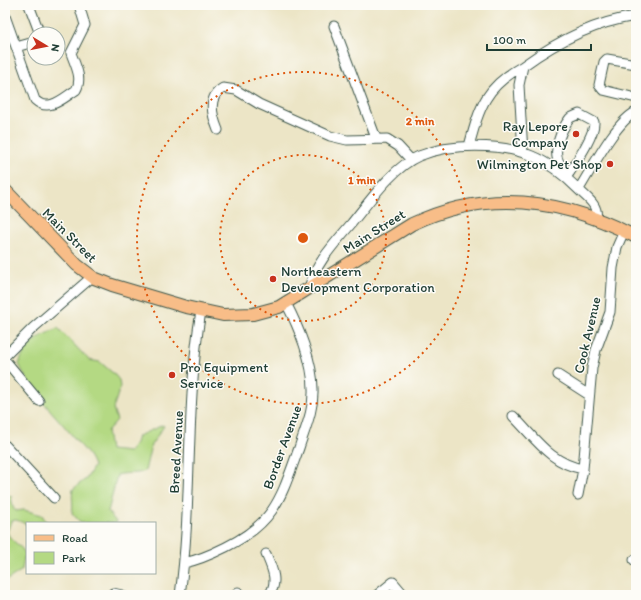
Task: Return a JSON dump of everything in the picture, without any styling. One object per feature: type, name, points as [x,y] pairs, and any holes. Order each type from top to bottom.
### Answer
[{"type":"main road","name":"Main Street","points":[[5,190],[77,266],[92,277],[112,285],[201,311],[222,315],[245,315],[268,311],[286,303],[412,224],[456,208],[486,203],[520,202],[552,206],[596,218],[636,238]]},
{"type":"street","points":[[29,5],[37,26]]},
{"type":"street","points":[[5,16],[35,100],[44,106],[50,106],[76,90],[80,80],[71,53],[72,48],[85,25],[79,5]]},
{"type":"street","points":[[469,146],[478,113],[491,90],[505,76],[523,66],[550,47],[592,28],[636,16]]},
{"type":"street","points":[[334,26],[376,138]]},
{"type":"street","points":[[16,47],[26,44]]},
{"type":"street","points":[[636,64],[607,59],[599,85],[603,90],[636,98]]},
{"type":"street","points":[[523,66],[519,85],[523,153]]},
{"type":"street","points":[[218,130],[212,110],[213,100],[215,95],[223,88],[236,90],[259,104],[330,136],[348,140],[376,138],[387,139],[411,160]]},
{"type":"street","points":[[579,189],[614,135],[630,115],[636,112]]},
{"type":"street","points":[[568,175],[594,126],[594,122],[579,114],[570,118],[559,141],[558,160],[560,165],[579,189],[596,208],[596,218]]},
{"type":"street","points":[[309,289],[311,278],[342,235],[388,181],[411,160],[425,154],[469,146],[500,148],[523,153],[568,175]]},
{"type":"street","name":"Cook Avenue","points":[[578,494],[583,469],[595,354],[610,312],[611,282],[617,250],[624,231]]},
{"type":"street","points":[[5,356],[33,328],[92,277]]},
{"type":"street","name":"Border Avenue","points":[[184,563],[199,560],[244,537],[264,522],[273,509],[290,475],[313,399],[311,371],[301,338],[286,303]]},
{"type":"street","name":"Breed Avenue","points":[[180,595],[184,563],[190,471],[195,354],[201,311]]},
{"type":"street","points":[[5,360],[39,401]]},
{"type":"street","points":[[558,375],[590,395]]},
{"type":"street","points":[[513,416],[553,458],[565,465],[583,469]]},
{"type":"street","points":[[5,445],[54,498]]},
{"type":"street","points":[[266,554],[275,580],[274,587],[269,595]]},
{"type":"street","points":[[377,595],[393,582],[404,595]]},
{"type":"street","points":[[113,593],[122,595]]},
{"type":"green space","points":[[58,328],[89,360],[100,362],[119,380],[120,387],[113,409],[117,420],[107,431],[110,450],[129,452],[136,443],[138,436],[163,425],[164,426],[151,445],[145,471],[117,475],[108,512],[116,522],[80,522],[72,513],[73,489],[87,478],[94,466],[86,452],[30,385],[19,364],[29,346],[44,334]]},
{"type":"green space","points":[[5,496],[11,496],[13,507],[16,511],[24,510],[42,515],[46,522],[26,522],[26,524],[16,520],[11,521],[7,532],[8,535],[25,553],[22,570],[7,580],[5,579]]},
{"type":"place","name":"Ray Lepore Company","points":[[576,134]]},
{"type":"place","name":"Wilmington Pet Shop","points":[[610,164]]},
{"type":"place","name":"Northeastern Development Corporation","points":[[273,279]]},
{"type":"place","name":"Pro Equipment Service","points":[[172,375]]}]
